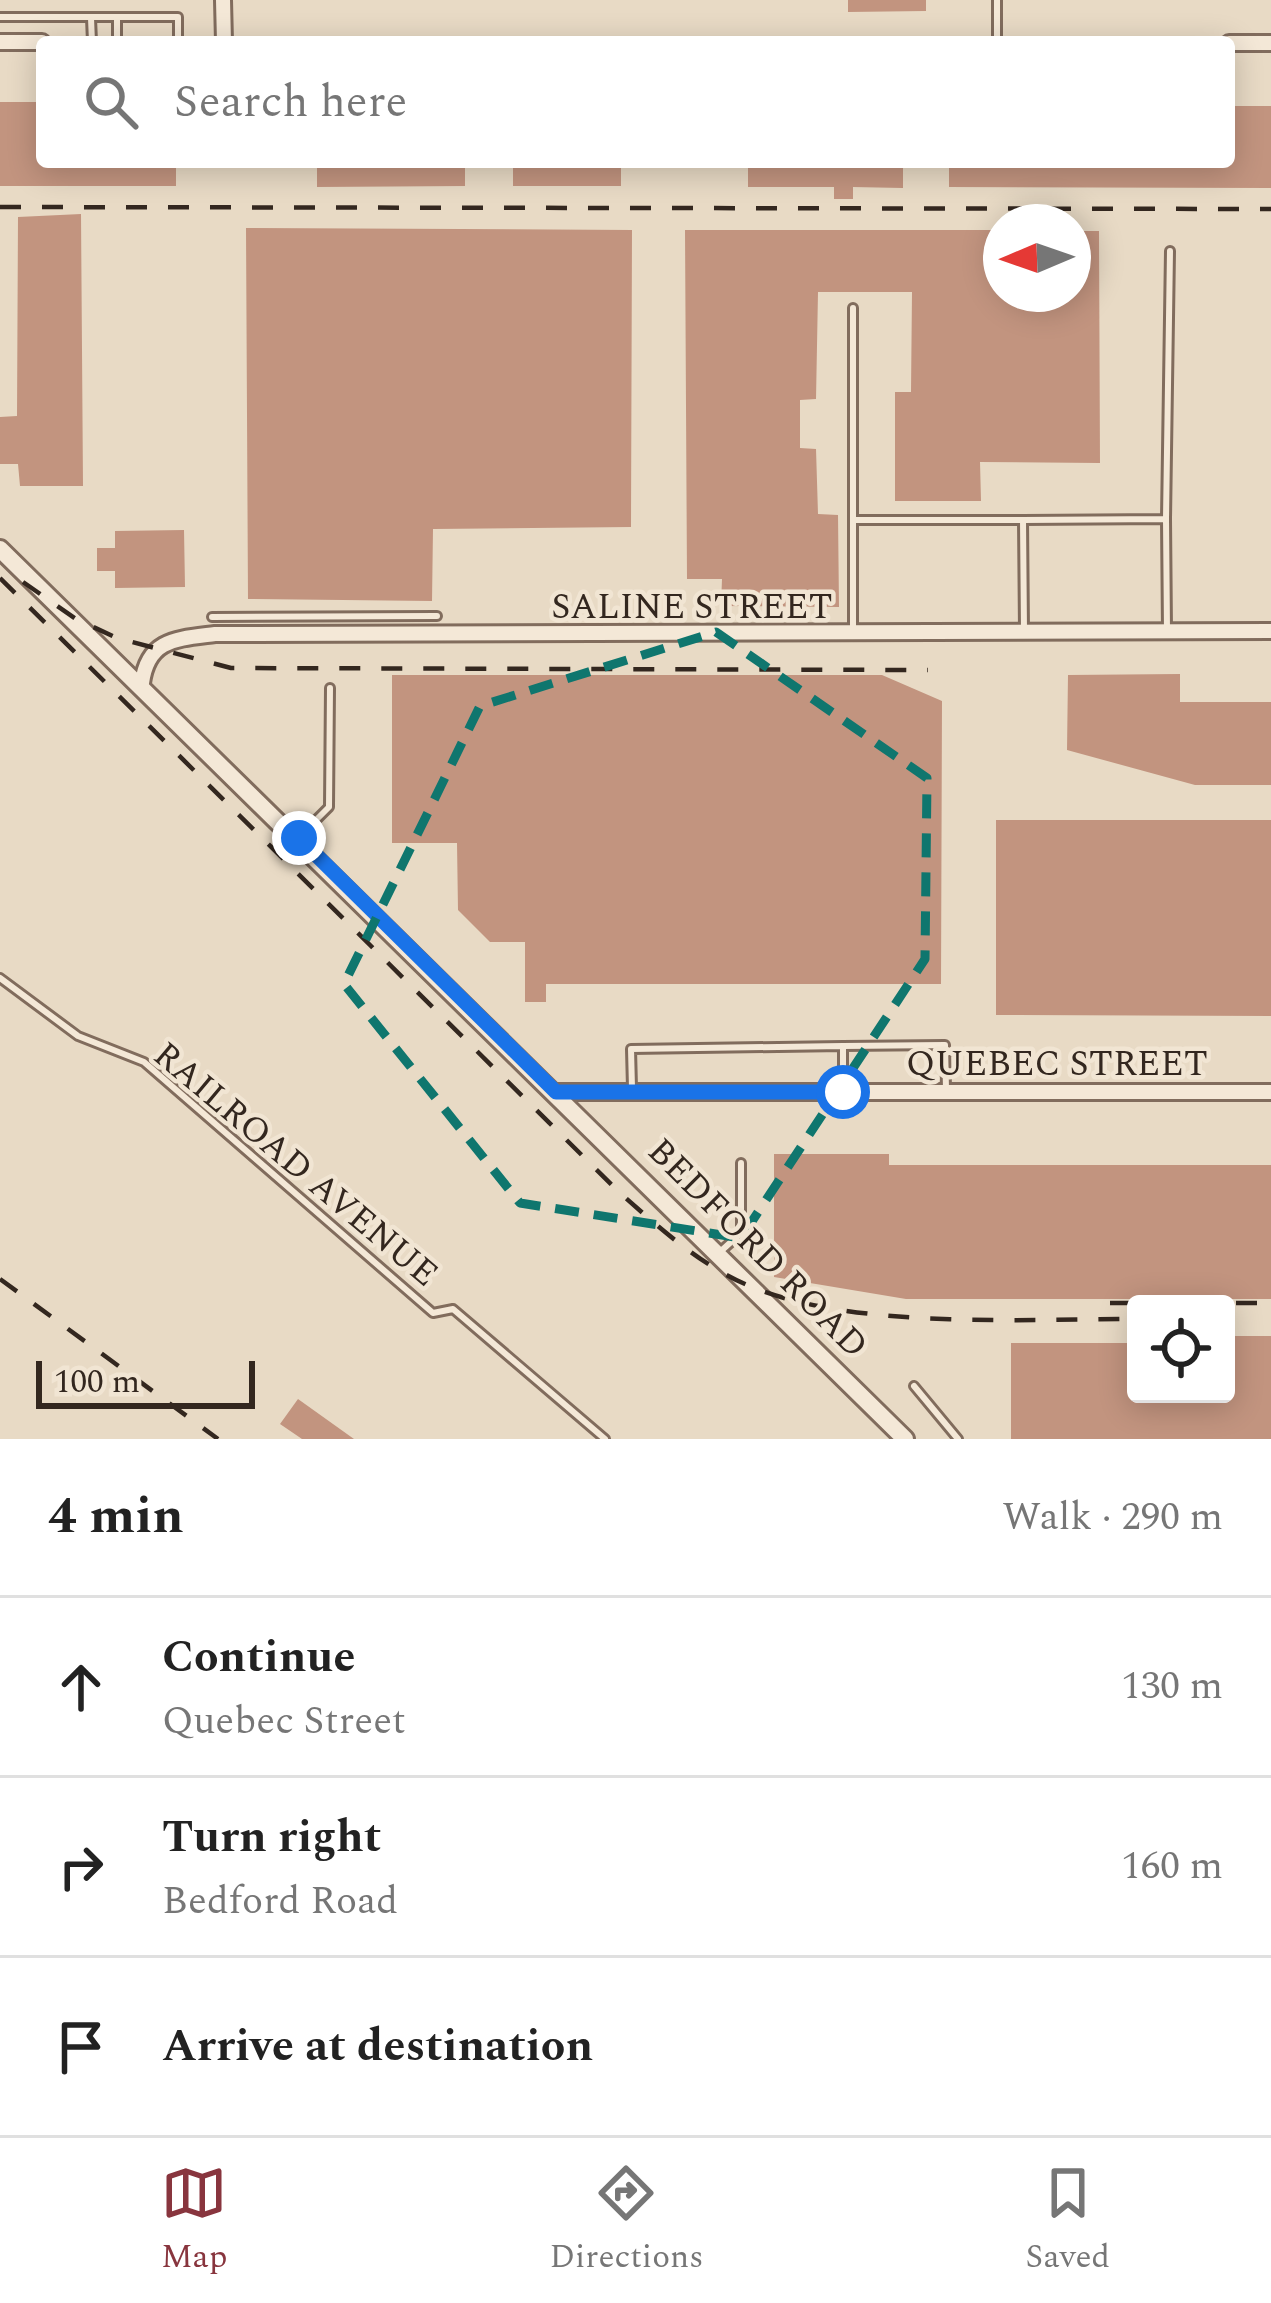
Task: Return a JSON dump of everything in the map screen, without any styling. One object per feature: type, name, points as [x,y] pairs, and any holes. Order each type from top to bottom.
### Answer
[{"type":"street","points":[[224,0],[224,36]]},
{"type":"street","points":[[0,42],[36,42]]},
{"type":"street","points":[[1235,44],[1271,43]]},
{"type":"street","name":"BEDFORD ROAD","points":[[0,549],[142,683],[905,1439]]},
{"type":"street","name":"SALINE STREET","points":[[142,683],[148,656],[169,640],[215,634],[1271,631]]},
{"type":"street","name":"QUEBEC STREET","points":[[556,1092],[1271,1092]]},
{"type":"lane","points":[[997,0],[997,36]]},
{"type":"lane","points":[[0,17],[178,17],[178,36]]},
{"type":"lane","points":[[19,17],[19,42]]},
{"type":"lane","points":[[92,18],[92,36]]},
{"type":"lane","points":[[116,18],[117,36]]},
{"type":"lane","points":[[1166,632],[1170,250]]},
{"type":"lane","points":[[853,308],[853,635]]},
{"type":"lane","points":[[853,520],[1166,519]]},
{"type":"lane","points":[[1023,520],[1024,632]]},
{"type":"lane","points":[[353,616],[353,634]]},
{"type":"lane","points":[[212,617],[437,616]]},
{"type":"lane","points":[[299,838],[329,807],[330,688]]},
{"type":"lane","name":"RAILROAD AVENUE","points":[[0,978],[78,1036],[144,1062],[433,1313],[453,1309],[605,1439]]},
{"type":"lane","points":[[632,1092],[631,1049],[945,1045],[946,1092]]},
{"type":"lane","points":[[842,1046],[843,1092]]},
{"type":"lane","points":[[718,1253],[741,1233],[741,1163]]},
{"type":"lane","points":[[914,1386],[958,1439]]},
{"type":"highlighted area","points":[[716,632],[927,778],[925,959],[741,1238],[520,1203],[344,984],[480,706]]},
{"type":"building","points":[[848,0],[926,0],[926,11],[848,12]]},
{"type":"building","points":[[0,102],[36,102],[36,168],[176,168],[176,186],[0,186]]},
{"type":"building","points":[[1235,106],[1271,106],[1271,188],[949,187],[949,168],[1235,168]]},
{"type":"building","points":[[317,168],[465,168],[465,186],[317,187]]},
{"type":"building","points":[[513,168],[621,168],[621,186],[513,186]]},
{"type":"building","points":[[748,168],[903,168],[903,188],[853,187],[853,199],[834,199],[834,187],[748,187]]},
{"type":"building","points":[[81,214],[83,486],[20,486],[18,464],[0,464],[0,417],[17,416],[18,217]]},
{"type":"building","points":[[246,228],[632,230],[631,527],[433,529],[432,601],[248,599]]},
{"type":"building","points":[[685,230],[983,230],[983,312],[1091,312],[1091,231],[1099,231],[1100,463],[980,462],[981,501],[895,501],[895,392],[911,392],[912,292],[818,292],[816,399],[800,400],[800,448],[816,449],[818,514],[838,515],[839,607],[721,606],[722,579],[687,579]]},
{"type":"building","points":[[184,530],[185,587],[115,588],[115,571],[97,571],[97,548],[115,548],[115,531]]},
{"type":"building","points":[[1180,674],[1180,702],[1271,702],[1271,785],[1195,785],[1067,750],[1068,675]]},
{"type":"building","points":[[392,675],[882,675],[942,701],[941,984],[546,984],[546,1002],[525,1002],[525,942],[490,942],[458,910],[457,843],[392,843]]},
{"type":"building","points":[[996,820],[1271,820],[1271,1016],[996,1015]]},
{"type":"building","points":[[774,1154],[889,1154],[889,1165],[1271,1165],[1271,1299],[1127,1295],[1127,1299],[906,1299],[774,1277]]},
{"type":"building","points":[[1235,1336],[1271,1336],[1271,1439],[1011,1439],[1011,1343],[1127,1343],[1127,1403],[1235,1403]]},
{"type":"building","points":[[298,1399],[354,1439],[302,1439],[280,1424]]},
{"type":"railway","points":[[0,207],[1271,209]]},
{"type":"railway","points":[[0,578],[619,1192],[711,1266],[786,1299],[833,1309],[937,1319],[1127,1319]]},
{"type":"railway","points":[[23,582],[76,619],[117,638],[231,668],[928,670]]},
{"type":"railway","points":[[0,1279],[218,1439]]},
{"type":"railway","points":[[1110,1303],[1271,1303]]},
{"type":"route","points":[[299,838],[556,1092],[843,1092]]}]
